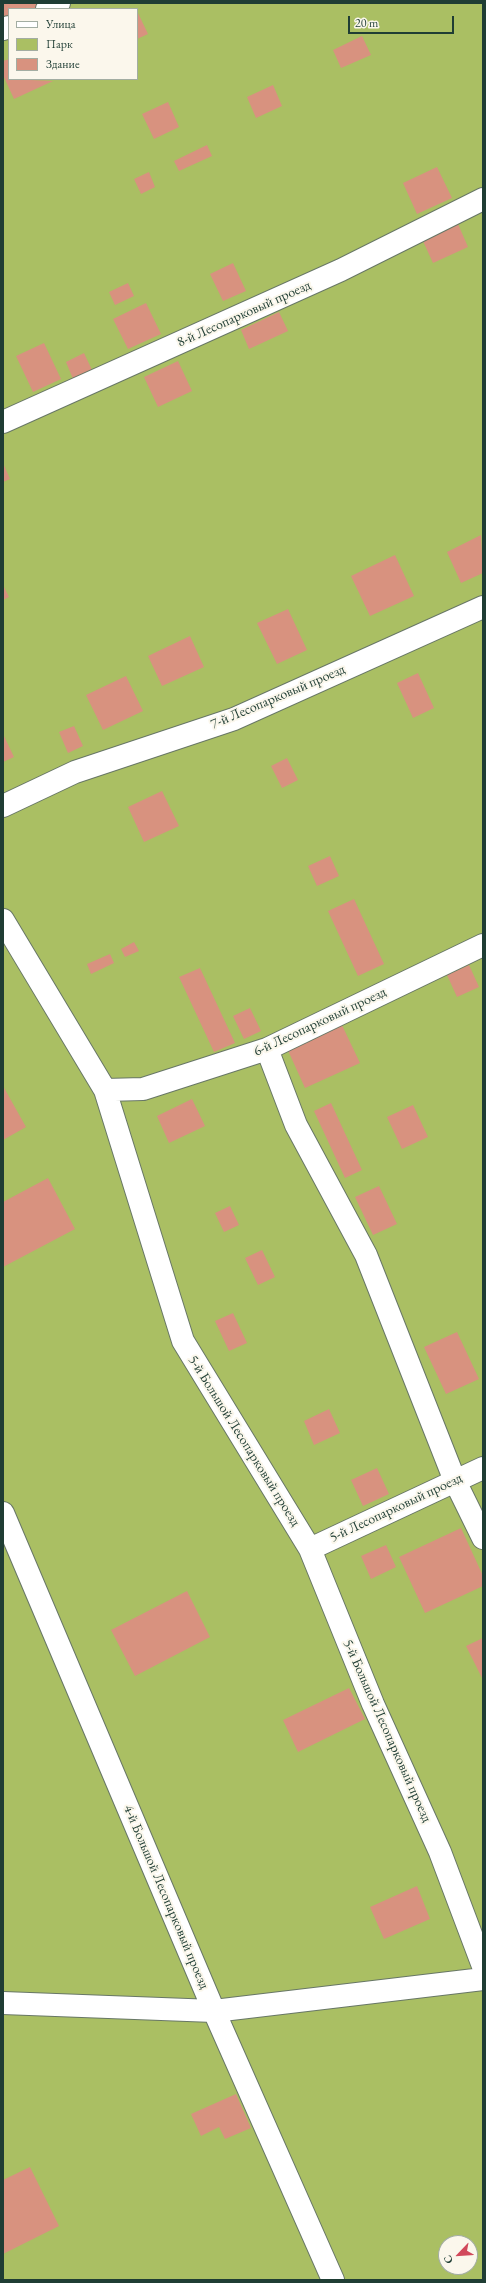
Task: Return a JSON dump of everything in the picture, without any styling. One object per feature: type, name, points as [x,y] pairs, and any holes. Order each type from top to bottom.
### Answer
[{"type":"street","points":[[48,8],[59,3]]},
{"type":"street","name":"8-й Лесопарковый проезд","points":[[3,422],[341,270],[483,199]]},
{"type":"street","name":"7-й Лесопарковый проезд","points":[[3,806],[75,772],[234,718],[483,607]]},
{"type":"street","name":"5-й Большой Лесопарковый проезд","points":[[3,920],[105,1090],[183,1342],[310,1549],[373,1704],[440,1852],[483,1966]]},
{"type":"street","name":"6-й Лесопарковый проезд","points":[[105,1090],[143,1089],[267,1049],[483,945]]},
{"type":"street","points":[[267,1049],[296,1125],[366,1255],[455,1481],[483,1538]]},
{"type":"street","name":"5-й Лесопарковый проезд","points":[[310,1549],[483,1468]]},
{"type":"street","name":"4-й Большой Лесопарковый проезд","points":[[3,1513],[214,2011],[333,2280]]},
{"type":"street","points":[[3,2003],[214,2011],[483,1979]]},
{"type":"green space","points":[[3,3],[483,3],[483,2280],[3,2280]]},
{"type":"building","points":[[3,3],[41,3],[43,8],[8,8],[8,26],[3,28]]},
{"type":"building","points":[[138,13],[148,34],[138,39]]},
{"type":"building","points":[[362,36],[371,55],[341,68],[333,50]]},
{"type":"building","points":[[8,59],[8,80],[53,81],[14,99],[3,75],[3,61]]},
{"type":"building","points":[[273,85],[282,106],[256,118],[247,97]]},
{"type":"building","points":[[168,102],[179,127],[154,139],[142,114]]},
{"type":"building","points":[[207,145],[212,156],[179,171],[174,161]]},
{"type":"building","points":[[437,167],[452,198],[417,214],[403,183]]},
{"type":"building","points":[[149,172],[155,187],[141,194],[134,179]]},
{"type":"building","points":[[458,224],[468,247],[433,263],[423,241]]},
{"type":"building","points":[[233,263],[246,291],[223,301],[210,274]]},
{"type":"building","points":[[128,283],[134,296],[115,305],[109,292]]},
{"type":"building","points":[[146,303],[161,334],[128,349],[113,319]]},
{"type":"building","points":[[279,312],[288,331],[249,349],[241,330]]},
{"type":"building","points":[[44,343],[61,379],[33,392],[16,356]]},
{"type":"building","points":[[84,353],[92,370],[73,379],[66,362]]},
{"type":"building","points":[[178,361],[192,391],[158,407],[144,377]]},
{"type":"building","points":[[3,463],[10,479],[3,482]]},
{"type":"building","points":[[481,535],[483,573],[461,583],[447,552]]},
{"type":"building","points":[[395,555],[414,596],[370,616],[351,576]]},
{"type":"building","points":[[3,585],[9,597],[3,600]]},
{"type":"building","points":[[288,609],[307,650],[277,664],[257,623]]},
{"type":"building","points":[[190,636],[204,667],[162,686],[148,656]]},
{"type":"building","points":[[418,673],[434,708],[413,718],[397,683]]},
{"type":"building","points":[[126,676],[143,711],[103,730],[86,695]]},
{"type":"building","points":[[74,726],[83,746],[68,753],[59,732]]},
{"type":"building","points":[[3,734],[14,757],[3,762]]},
{"type":"building","points":[[287,758],[298,780],[282,788],[271,766]]},
{"type":"building","points":[[162,791],[179,826],[144,842],[128,807]]},
{"type":"building","points":[[330,856],[339,876],[317,886],[308,866]]},
{"type":"building","points":[[354,899],[384,964],[358,976],[328,911]]},
{"type":"building","points":[[134,942],[139,951],[125,957],[121,949]]},
{"type":"building","points":[[110,954],[114,963],[91,974],[87,964]]},
{"type":"building","points":[[469,965],[479,987],[457,997],[447,975]]},
{"type":"building","points":[[200,968],[235,1043],[214,1052],[179,977]]},
{"type":"building","points":[[250,1008],[261,1031],[244,1039],[233,1016]]},
{"type":"building","points":[[340,1021],[360,1063],[305,1088],[286,1046]]},
{"type":"building","points":[[3,1086],[26,1127],[3,1140]]},
{"type":"building","points":[[192,1099],[205,1126],[169,1143],[157,1116]]},
{"type":"building","points":[[331,1103],[362,1170],[345,1178],[314,1111]]},
{"type":"building","points":[[413,1105],[428,1137],[402,1149],[387,1117]]},
{"type":"building","points":[[48,1178],[75,1229],[3,1267],[3,1202]]},
{"type":"building","points":[[379,1186],[397,1224],[373,1235],[355,1197]]},
{"type":"building","points":[[230,1206],[239,1225],[224,1232],[215,1213]]},
{"type":"building","points":[[262,1250],[275,1277],[258,1285],[245,1258]]},
{"type":"building","points":[[233,1313],[247,1343],[229,1351],[215,1321]]},
{"type":"building","points":[[457,1332],[479,1379],[446,1394],[424,1347]]},
{"type":"building","points":[[329,1409],[340,1433],[314,1445],[304,1421]]},
{"type":"building","points":[[377,1468],[389,1494],[363,1506],[351,1480]]},
{"type":"building","points":[[461,1528],[483,1576],[483,1586],[425,1613],[399,1557]]},
{"type":"building","points":[[386,1545],[396,1567],[371,1579],[361,1556]]},
{"type":"building","points":[[187,1591],[210,1637],[135,1676],[111,1630]]},
{"type":"building","points":[[483,1638],[483,1678],[482,1678],[466,1646]]},
{"type":"building","points":[[349,1688],[365,1719],[298,1752],[283,1720]]},
{"type":"building","points":[[417,1886],[430,1919],[384,1939],[370,1907]]},
{"type":"building","points":[[236,2094],[251,2128],[225,2139],[219,2127],[201,2136],[191,2114]]},
{"type":"building","points":[[30,2167],[59,2226],[3,2254],[3,2180]]}]
